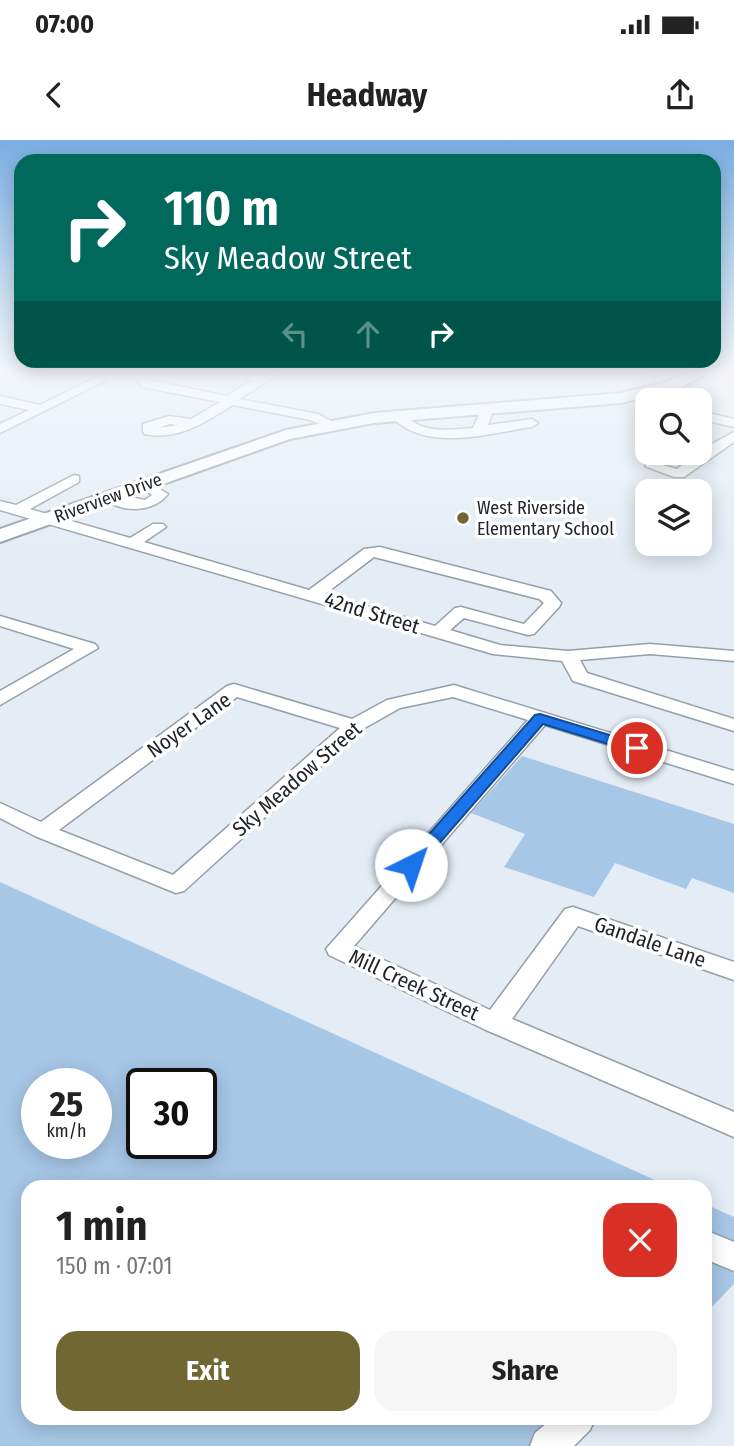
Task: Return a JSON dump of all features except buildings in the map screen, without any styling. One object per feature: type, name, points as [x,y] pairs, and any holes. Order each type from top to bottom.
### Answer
[{"type":"main road","name":"Riverview Drive","points":[[0,536],[255,444],[312,430]]},
{"type":"street","points":[[416,430],[422,433],[479,430]]},
{"type":"street","points":[[712,447],[734,436]]},
{"type":"street","points":[[654,465],[679,474],[688,465]]},
{"type":"street","points":[[18,510],[74,479]]},
{"type":"street","name":"42nd Street","points":[[0,505],[499,650],[568,656],[650,649],[734,656]]},
{"type":"street","points":[[132,543],[158,527]]},
{"type":"street","points":[[313,595],[370,552],[380,552],[545,595],[553,603],[528,630],[461,612],[438,632]]},
{"type":"street","points":[[0,621],[89,648],[0,699]]},
{"type":"street","points":[[568,656],[580,677],[734,724]]},
{"type":"street","name":"Noyer Lane","points":[[43,831],[234,690],[354,726]]},
{"type":"street","name":"Sky Meadow Street","points":[[0,810],[43,831],[177,885],[354,726],[394,704],[454,691],[734,778]]},
{"type":"street","name":"Mill Creek Street","points":[[540,719],[338,948],[495,1023],[734,1125]]},
{"type":"street","name":"Gandale Lane","points":[[495,1023],[573,915],[734,971]]},
{"type":"street","points":[[712,1247],[734,1257]]},
{"type":"street","points":[[548,1446],[570,1425]]},
{"type":"shaded area","points":[[522,756],[734,824],[734,893],[692,878],[686,889],[615,863],[594,897],[504,867],[525,834],[471,813]]},
{"type":"shaded area","points":[[0,882],[655,1180],[21,1180],[21,1425],[595,1425],[574,1446],[0,1446]]},
{"type":"shaded area","points":[[712,1207],[734,1217],[734,1284],[712,1307]]},
{"type":"place","name":"West Riverside Elementary School","points":[[463,518]]},
{"type":"route","points":[[411,865],[540,719],[637,748]]}]
